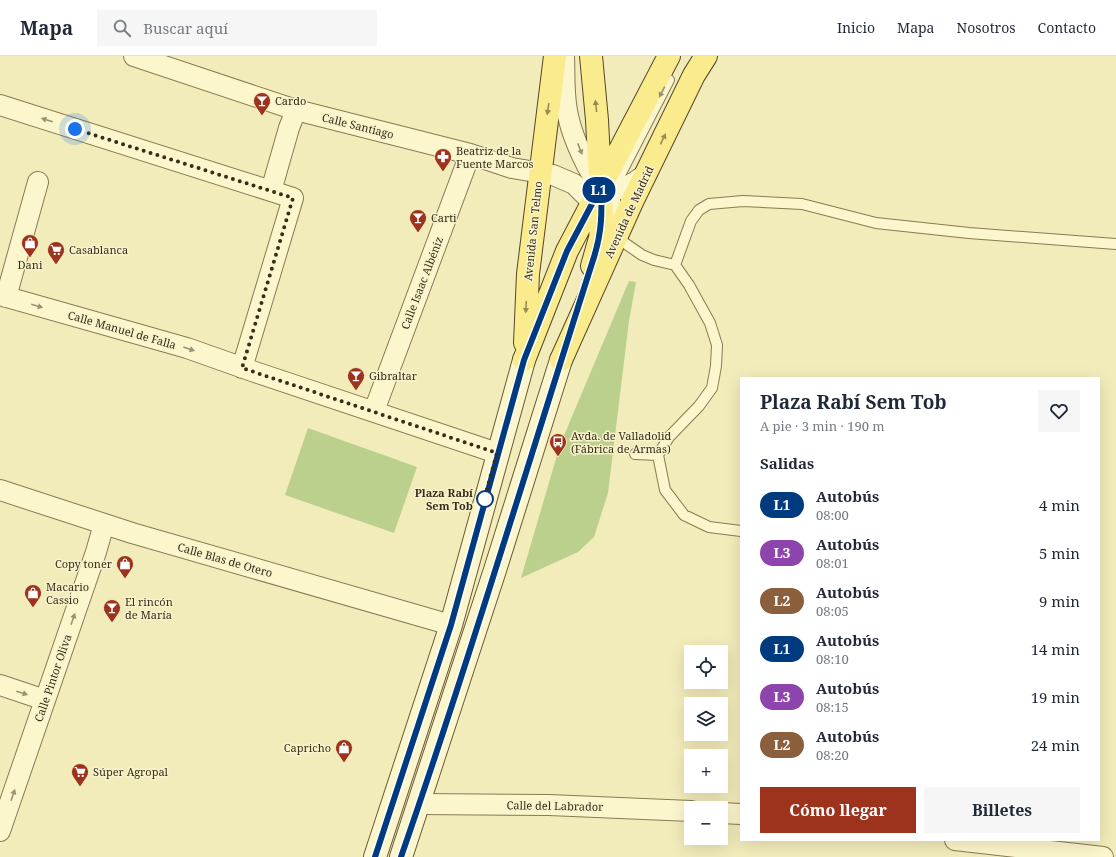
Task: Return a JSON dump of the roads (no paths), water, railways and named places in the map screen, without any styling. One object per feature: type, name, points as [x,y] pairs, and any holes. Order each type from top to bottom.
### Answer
[{"type":"main road","name":"Avenida San Telmo","points":[[524,360],[528,274],[556,56]]},
{"type":"main road","points":[[591,56],[603,199]]},
{"type":"main road","name":"Avenida de Madrid","points":[[524,360],[567,251],[603,199],[669,56]]},
{"type":"main road","name":"Avenida de Madrid","points":[[561,360],[646,174],[694,75],[706,56]]},
{"type":"main road","name":"Avenida de Madrid","points":[[561,360],[600,238],[603,199]]},
{"type":"main road","points":[[375,857],[451,625],[497,453],[524,360]]},
{"type":"main road","points":[[401,857],[491,584],[561,360]]},
{"type":"street","name":"Calle Santiago","points":[[134,56],[157,60],[296,110],[470,154],[512,168],[553,175],[603,199]]},
{"type":"street","points":[[564,56],[568,119],[584,159],[603,199],[633,183],[646,174]]},
{"type":"street","points":[[0,105],[293,198],[242,368],[497,453]]},
{"type":"street","points":[[270,191],[296,110]]},
{"type":"street","name":"Calle Isaac Albéniz","points":[[374,411],[470,154]]},
{"type":"street","points":[[3,296],[38,182]]},
{"type":"street","name":"Calle Manuel de Falla","points":[[3,296],[187,348],[242,368]]},
{"type":"street","name":"Calle Blas de Otero","points":[[0,490],[132,533],[451,625]]},
{"type":"street","name":"Calle Pintor Oliva","points":[[0,832],[96,552],[104,524]]},
{"type":"street","points":[[0,685],[45,700]]},
{"type":"street","name":"Calle del Labrador","points":[[419,804],[549,805],[684,811]]},
{"type":"street","points":[[728,813],[740,814]]},
{"type":"street","points":[[960,841],[1017,852],[1103,857]]},
{"type":"lane","points":[[603,199],[619,177],[669,79],[676,56]]},
{"type":"lane","points":[[603,199],[616,237],[642,255],[654,260],[675,265],[689,285],[710,323],[718,345],[712,388],[699,406],[670,438],[658,455],[665,490],[684,515],[709,527],[740,531]]},
{"type":"lane","points":[[603,199],[615,200],[616,237]]},
{"type":"lane","points":[[675,265],[690,221],[699,210],[709,204],[743,201],[802,204],[876,223],[969,234],[1116,244]]},
{"type":"lane","points":[[635,454],[658,455]]},
{"type":"place","name":"Cardo","points":[[262,116]]},
{"type":"place","name":"Beatriz de la Fuente Marcos","points":[[443,172]]},
{"type":"place","name":"Carti","points":[[418,233]]},
{"type":"place","name":"Dani","points":[[30,258]]},
{"type":"place","name":"Casablanca","points":[[56,265]]},
{"type":"place","name":"Gibraltar","points":[[356,391]]},
{"type":"place","name":"Avda. de Valladolid (Fábrica de Armas)","points":[[558,457]]},
{"type":"place","name":"Plaza Rabí Sem Tob","points":[[485,499]]},
{"type":"place","name":"Copy toner","points":[[125,579]]},
{"type":"place","name":"Macario Cassio","points":[[33,608]]},
{"type":"place","name":"El rincón de María","points":[[112,623]]},
{"type":"place","name":"Capricho","points":[[344,763]]},
{"type":"place","name":"Súper Agropal","points":[[80,787]]}]
